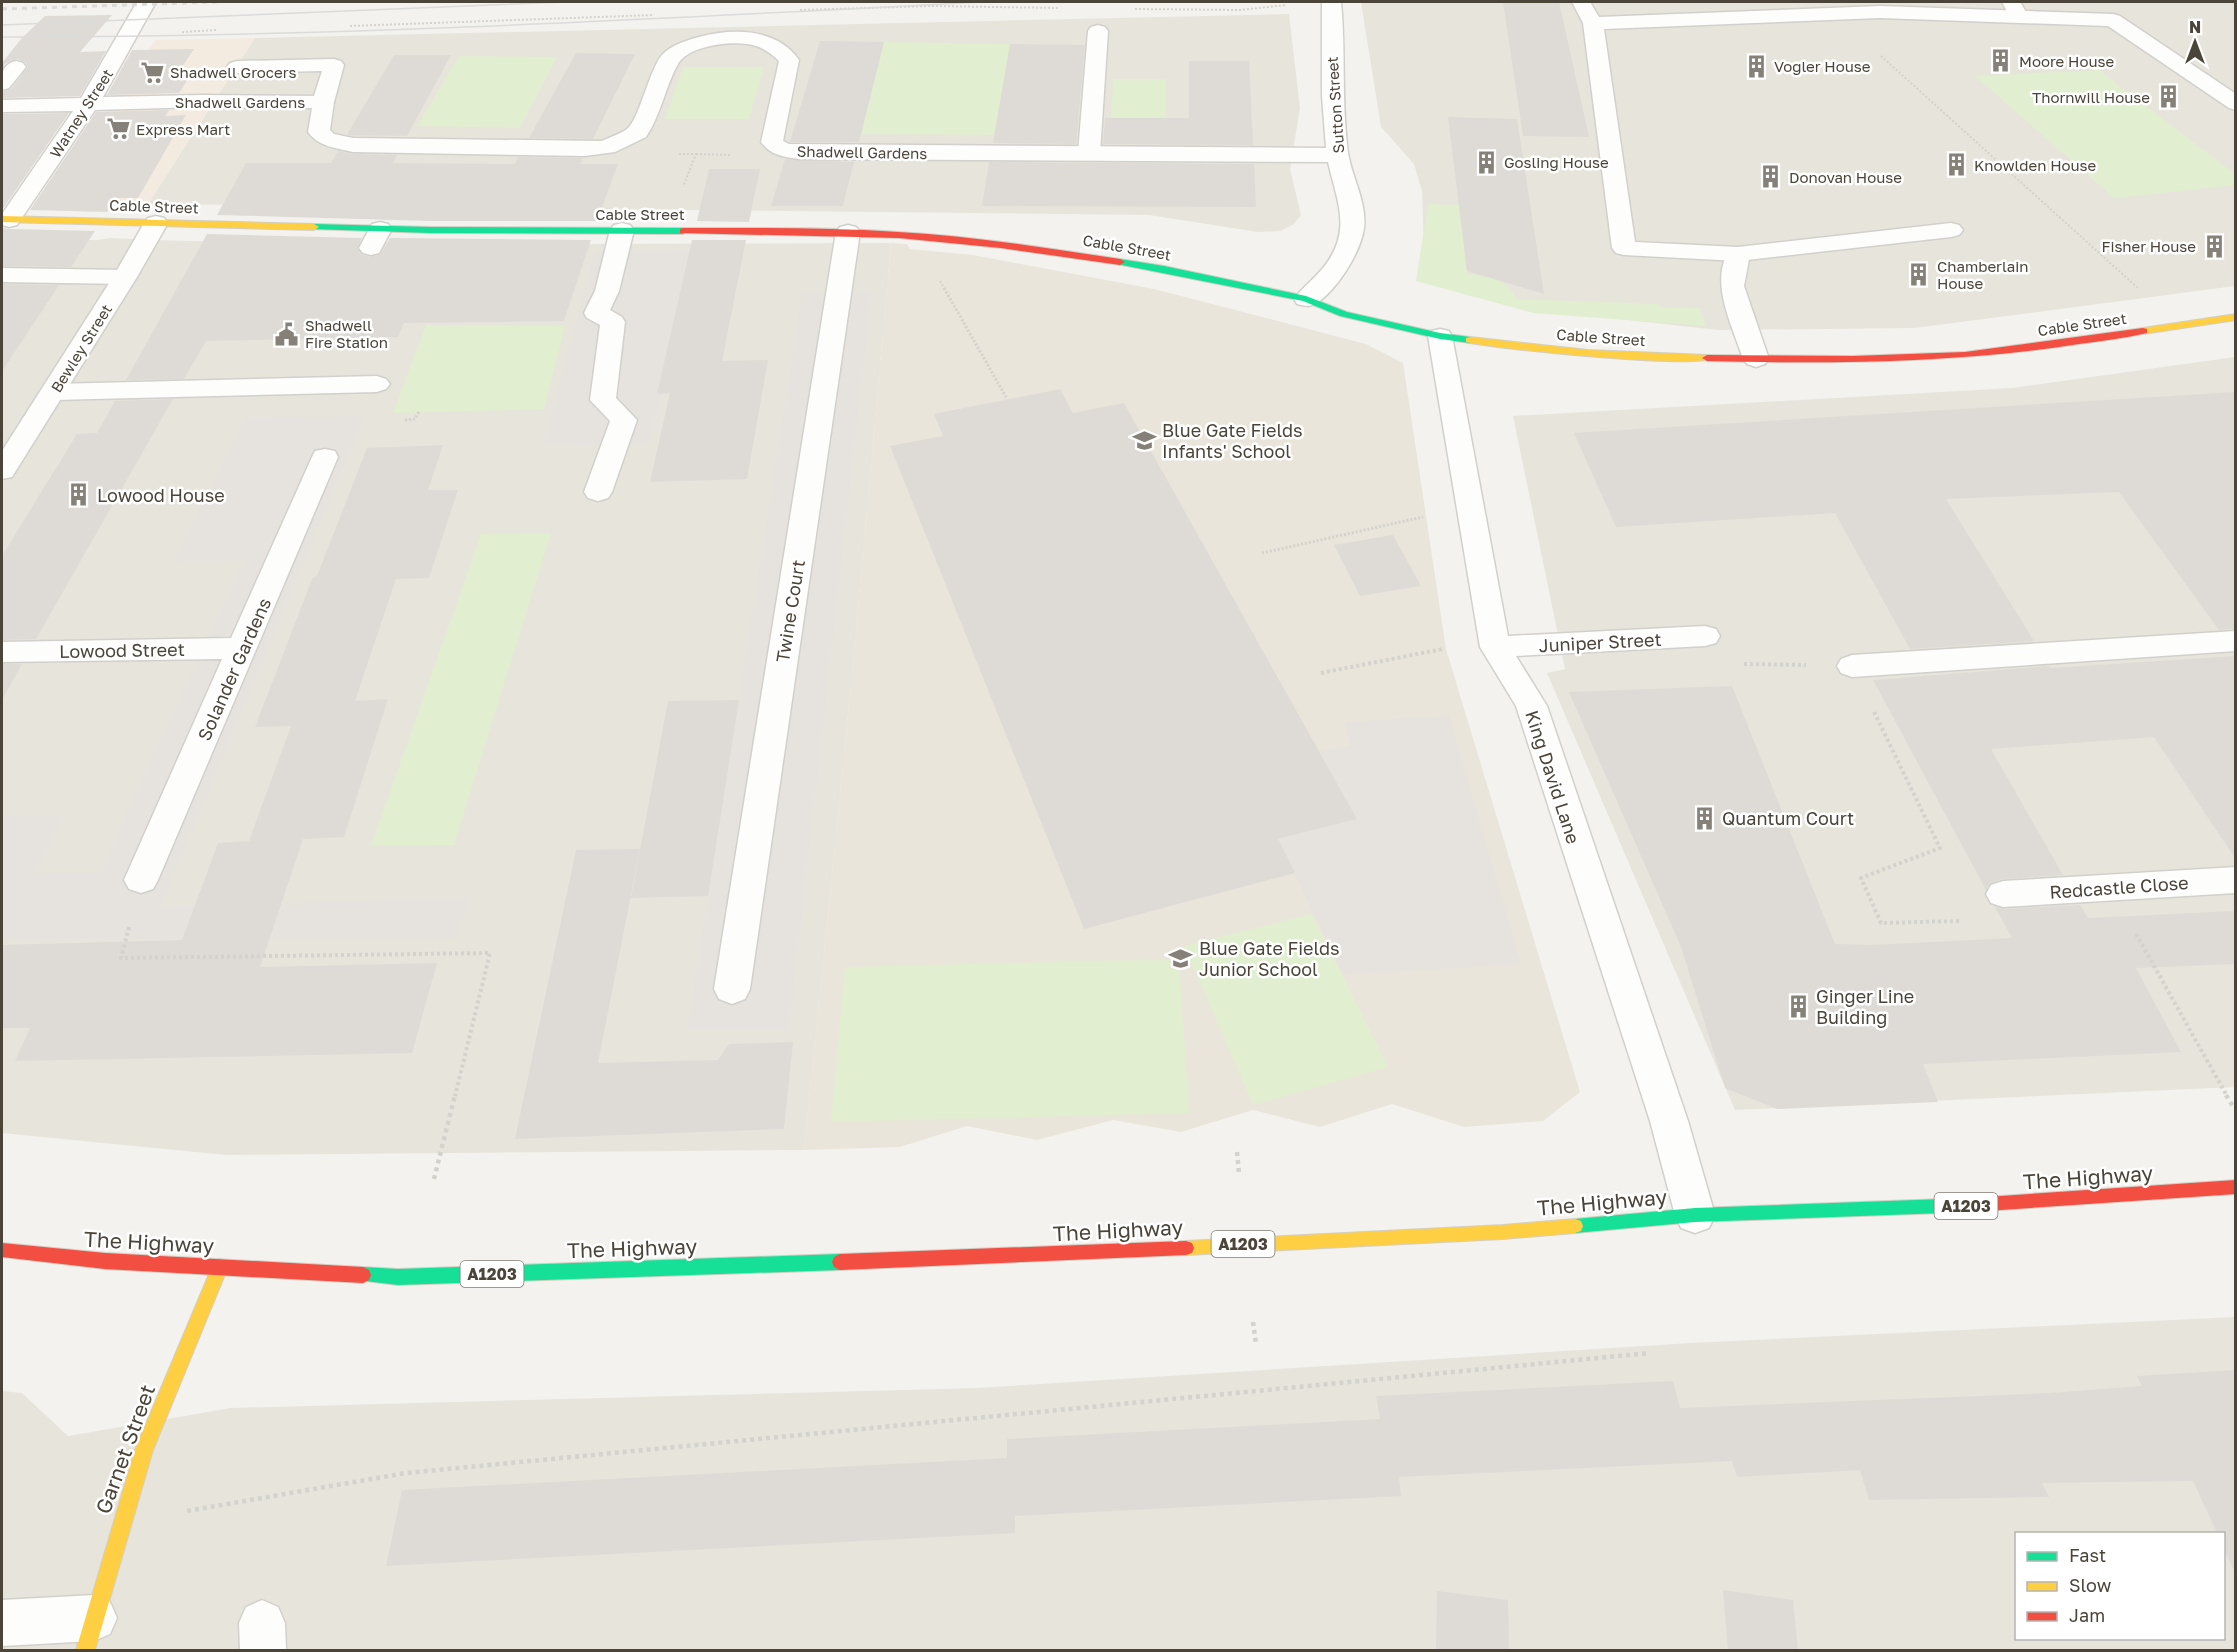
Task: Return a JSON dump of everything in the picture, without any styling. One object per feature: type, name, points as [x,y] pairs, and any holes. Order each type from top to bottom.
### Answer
[{"type":"main road","name":"Cable Street","points":[[5,220],[156,223],[375,238],[622,230],[848,232],[928,237],[1112,260],[1306,300],[1344,314],[1440,336],[1524,348],[1756,360],[1941,357],[2010,351],[2235,317]]},
{"type":"main road","name":"The Highway","points":[[2,1250],[96,1260],[398,1277],[972,1258],[1503,1232],[1695,1215],[1979,1205],[2235,1187]]},
{"type":"main road","name":"Garnet Street","points":[[89,1634],[144,1450],[220,1267]]},
{"type":"street","name":"Watney Street","points":[[5,220],[89,103],[146,2]]},
{"type":"street","name":"Sutton Street","points":[[1306,300],[1317,290],[1344,254],[1351,238],[1352,203],[1337,155],[1331,88],[1332,2]]},
{"type":"street","points":[[1581,2],[1593,23],[1624,248],[1738,254],[1951,230]]},
{"type":"street","points":[[1593,23],[2015,9],[2113,20],[2235,104]]},
{"type":"street","points":[[1089,153],[1098,32]]},
{"type":"street","name":"Shadwell Gardens","points":[[2,106],[202,101],[323,102],[319,132],[327,138],[353,145],[607,147],[638,132],[670,58],[693,45],[711,40],[744,38],[771,45],[782,51],[789,60],[772,142],[784,150],[800,153],[1337,155]]},
{"type":"street","points":[[237,67],[334,65],[323,102]]},
{"type":"street","points":[[2,84],[16,67]]},
{"type":"street","name":"Bewley Street","points":[[2,471],[54,392],[156,223]]},
{"type":"street","points":[[598,492],[624,420],[603,400],[613,322],[596,313],[607,291],[622,230]]},
{"type":"street","name":"Twine Court","points":[[732,989],[848,232]]},
{"type":"street","points":[[1738,254],[1732,286],[1756,360]]},
{"type":"street","points":[[2,275],[125,277]]},
{"type":"street","name":"King David Lane","points":[[1440,336],[1495,647],[1531,706],[1669,1121],[1695,1215]]},
{"type":"street","points":[[54,392],[377,384]]},
{"type":"street","name":"Solander Gardens","points":[[141,880],[325,457]]},
{"type":"street","name":"Juniper Street","points":[[1495,647],[1705,636]]},
{"type":"street","points":[[1852,666],[2235,641]]},
{"type":"street","name":"Lowood Street","points":[[2,652],[243,648]]},
{"type":"street","name":"Redcastle Close","points":[[2003,894],[2235,879]]},
{"type":"street","points":[[2,1623],[89,1634]]},
{"type":"path","points":[[1834,14],[2139,289]]},
{"type":"path","points":[[928,237],[923,250],[1006,397]]},
{"type":"path","points":[[325,457],[387,420],[415,419],[418,412]]},
{"type":"path","points":[[1262,553],[1427,516]]},
{"type":"path","points":[[1321,673],[1446,649]]},
{"type":"path","points":[[1733,664],[1852,666],[1940,848],[1862,878],[1869,896],[1881,923],[1963,921]]},
{"type":"path","points":[[141,880],[121,957],[490,953],[434,1179]]},
{"type":"path","points":[[2133,927],[2234,1108]]},
{"type":"path","points":[[1237,1152],[1239,1173]]},
{"type":"path","points":[[1254,1322],[1256,1344]]},
{"type":"path","points":[[121,1522],[406,1473],[1650,1353]]},
{"type":"shaded area","points":[[1361,2],[2235,2],[2235,286],[1915,328],[1718,330],[1528,309],[1425,274],[1422,191],[1414,164],[1381,127]]},
{"type":"shaded area","points":[[1289,14],[1300,108],[1290,169],[1301,215],[1294,224],[1280,231],[1258,232],[1149,215],[148,204],[255,38]]},
{"type":"shaded area","points":[[255,38],[148,204],[51,204],[63,177],[155,40]]},
{"type":"shaded area","points":[[2,237],[41,237],[40,240],[110,238],[184,241],[591,244],[891,243],[851,684],[804,1150],[226,1155],[2,1133]]},
{"type":"shaded area","name":"Blue Gate Fields Junior School","points":[[891,243],[907,244],[910,249],[973,255],[1154,289],[1366,344],[1403,363],[1446,649],[1580,1092],[1543,1121],[1464,1127],[1392,1104],[1320,1127],[1253,1110],[1181,1132],[1113,1120],[1037,1140],[967,1126],[900,1147],[804,1150],[851,684]]},
{"type":"shaded area","points":[[695,250],[649,446],[543,444],[595,251]]},
{"type":"shaded area","points":[[872,292],[789,1029],[687,1030],[802,293]]},
{"type":"shaded area","points":[[2235,357],[2235,1087],[1735,1110],[1547,673],[1565,669],[1513,416],[2012,388]]},
{"type":"shaded area","points":[[365,416],[161,907],[469,898],[456,938],[2,939],[2,816],[64,816],[35,873],[101,873],[123,820],[244,560],[173,562],[246,418]]},
{"type":"shaded area","points":[[1449,716],[1521,964],[1343,975],[1278,839],[1357,819],[1319,751],[1350,746],[1345,722]]},
{"type":"shaded area","points":[[2235,1317],[2235,1650],[2,1650],[2,1391],[22,1393],[68,1436],[231,1408],[977,1388],[1691,1343]]},
{"type":"green space","points":[[884,42],[1010,44],[994,135],[861,134]]},
{"type":"green space","points":[[459,56],[557,57],[520,128],[417,126]]},
{"type":"green space","points":[[683,67],[764,67],[749,119],[665,119]]},
{"type":"green space","points":[[2099,70],[2235,174],[2235,185],[2114,198],[1975,76]]},
{"type":"green space","points":[[1113,79],[1166,79],[1165,119],[1111,118]]},
{"type":"green space","points":[[1428,204],[1459,205],[1467,274],[1502,283],[1513,292],[1516,299],[1658,304],[1660,307],[1700,308],[1706,326],[1533,313],[1416,281]]},
{"type":"green space","points":[[426,325],[565,326],[544,409],[393,413]]},
{"type":"green space","points":[[551,533],[454,845],[371,846],[481,534]]},
{"type":"green space","points":[[1312,914],[1388,1067],[1253,1105],[1184,946]]},
{"type":"green space","points":[[1179,959],[1189,1113],[831,1122],[845,967]]},
{"type":"building","points":[[1503,2],[1559,2],[1589,137],[1523,136]]},
{"type":"building","points":[[112,15],[80,52],[106,51],[80,96],[2,98],[2,92],[11,89],[28,67],[25,62],[17,59],[6,63],[2,70],[2,63],[21,39],[45,16]]},
{"type":"building","points":[[820,41],[884,42],[859,142],[790,142]]},
{"type":"building","points":[[1010,44],[1085,45],[1076,144],[993,143]]},
{"type":"building","points":[[194,49],[177,74],[192,73],[179,93],[107,95],[132,50]]},
{"type":"building","points":[[576,53],[635,54],[593,139],[529,138]]},
{"type":"building","points":[[394,55],[451,55],[407,136],[347,135]]},
{"type":"building","points":[[1189,61],[1249,61],[1253,145],[1103,144],[1105,118],[1189,118]]},
{"type":"building","points":[[169,110],[165,116],[186,115],[138,198],[117,198],[107,212],[30,210],[96,112]]},
{"type":"building","points":[[69,113],[2,210],[2,114]]},
{"type":"building","points":[[1448,117],[1517,119],[1544,294],[1467,271]]},
{"type":"building","points":[[338,151],[353,154],[397,155],[393,163],[515,164],[518,157],[583,158],[580,164],[618,164],[597,221],[430,221],[217,215],[246,163],[331,163]]},
{"type":"building","points":[[785,159],[854,162],[843,206],[771,206]]},
{"type":"building","points":[[989,162],[1254,164],[1256,207],[982,206]]},
{"type":"building","points":[[709,169],[760,169],[749,222],[697,221]]},
{"type":"building","points":[[2,228],[95,231],[71,267],[2,266]]},
{"type":"building","points":[[207,234],[362,238],[357,249],[362,255],[370,257],[381,254],[390,238],[591,240],[564,321],[404,323],[398,337],[206,341],[184,379],[126,380]]},
{"type":"building","points":[[692,240],[746,240],[722,361],[768,360],[747,479],[650,482],[670,393],[657,394]]},
{"type":"building","points":[[2,284],[59,285],[2,371]]},
{"type":"building","points":[[1060,389],[1073,413],[1124,403],[1357,819],[1278,839],[1295,873],[1084,929],[890,446],[943,436],[934,414]]},
{"type":"building","points":[[2235,392],[2235,629],[2219,630],[2119,492],[1946,499],[2034,641],[1910,649],[1835,513],[1616,527],[1574,433]]},
{"type":"building","name":"Lowood House","points":[[173,399],[36,639],[2,640],[2,556],[77,434],[97,433],[115,401]]},
{"type":"building","points":[[443,445],[428,490],[458,490],[429,578],[396,579],[355,701],[388,699],[344,837],[303,839],[260,967],[437,963],[412,1053],[15,1061],[30,1028],[2,1028],[2,945],[182,940],[218,843],[249,841],[291,726],[255,727],[313,577],[317,576],[367,448]]},
{"type":"building","points":[[1393,535],[1421,586],[1360,596],[1334,545]]},
{"type":"building","points":[[2235,656],[2235,858],[2154,737],[1991,749],[2063,875],[2002,879],[1990,883],[1986,890],[1873,680],[2049,666],[2051,668]]},
{"type":"building","points":[[2,664],[22,664],[2,700]]},
{"type":"building","points":[[1732,686],[1835,944],[1872,945],[2012,938],[1995,907],[2003,909],[2080,905],[2088,918],[2235,911],[2235,964],[2136,968],[2181,1052],[1923,1064],[1938,1102],[1777,1109],[1725,1088],[1681,947],[1569,692]]},
{"type":"building","points":[[739,700],[708,896],[631,898],[668,701]]},
{"type":"building","points":[[640,849],[598,1063],[718,1060],[729,1044],[793,1042],[784,1129],[515,1139],[576,850]]},
{"type":"building","points":[[2235,1370],[2235,1573],[2225,1551],[2225,1532],[2217,1532],[2193,1481],[2042,1483],[2049,1497],[1869,1500],[1860,1470],[1737,1477],[1732,1461],[1399,1477],[1401,1496],[1015,1516],[1015,1533],[386,1566],[402,1490],[1007,1458],[1007,1439],[1380,1419],[1376,1396],[1673,1381],[1680,1408],[2050,1393],[2142,1386],[2137,1376]]},
{"type":"building","points":[[1723,1590],[1793,1600],[1798,1650],[1728,1650]]},
{"type":"building","points":[[1437,1591],[1508,1600],[1509,1650],[1436,1650]]},
{"type":"tram line","points":[[2,25],[566,2]]},
{"type":"tram line","points":[[2,37],[370,30],[615,21],[983,2]]},
{"type":"railway","points":[[2,9],[218,2]]},
{"type":"traffic: fast","points":[[314,227],[683,231]]},
{"type":"traffic: fast","points":[[1120,262],[1306,299],[1344,314],[1440,336],[1470,340]]},
{"type":"traffic: fast","points":[[1575,1226],[1695,1215],[1971,1205]]},
{"type":"traffic: fast","points":[[363,1275],[398,1277],[840,1262]]},
{"type":"traffic: slow","points":[[2,219],[314,227]]},
{"type":"traffic: slow","points":[[2143,331],[2236,317]]},
{"type":"traffic: slow","points":[[1470,340],[1588,353],[1707,358]]},
{"type":"traffic: slow","points":[[1186,1248],[1503,1232],[1575,1226]]},
{"type":"traffic: slow","points":[[85,1650],[144,1450],[220,1267]]},
{"type":"traffic: jam","points":[[683,231],[806,231],[899,235],[953,239],[1120,262]]},
{"type":"traffic: jam","points":[[1707,358],[1853,359],[1965,355],[2042,347],[2143,331]]},
{"type":"traffic: jam","points":[[1971,1205],[2236,1187]]},
{"type":"traffic: jam","points":[[840,1262],[1186,1248]]},
{"type":"traffic: jam","points":[[2,1250],[105,1261],[363,1275]]},
{"type":"place","name":"Moore House","points":[[2001,61]]},
{"type":"place","name":"Vogler House","points":[[1756,66]]},
{"type":"place","name":"Shadwell Grocers","points":[[152,72]]},
{"type":"place","name":"Thornwill House","points":[[2168,97]]},
{"type":"place","name":"Express Mart","points":[[118,129]]},
{"type":"place","name":"Gosling House","points":[[1486,162]]},
{"type":"place","name":"Knowlden House","points":[[1956,165]]},
{"type":"place","name":"Donovan House","points":[[1771,177]]},
{"type":"place","name":"Fisher House","points":[[2214,246]]},
{"type":"place","name":"Chamberlain House","points":[[1919,275]]},
{"type":"place","name":"Shadwell Fire Station","points":[[287,334]]},
{"type":"place","name":"Blue Gate Fields Infants' School","points":[[1144,440]]},
{"type":"place","name":"Lowood House","points":[[79,495]]},
{"type":"place","name":"Quantum Court","points":[[1704,818]]},
{"type":"place","name":"Blue Gate Fields Junior School","points":[[1181,958]]},
{"type":"place","name":"Ginger Line Building","points":[[1798,1006]]}]
